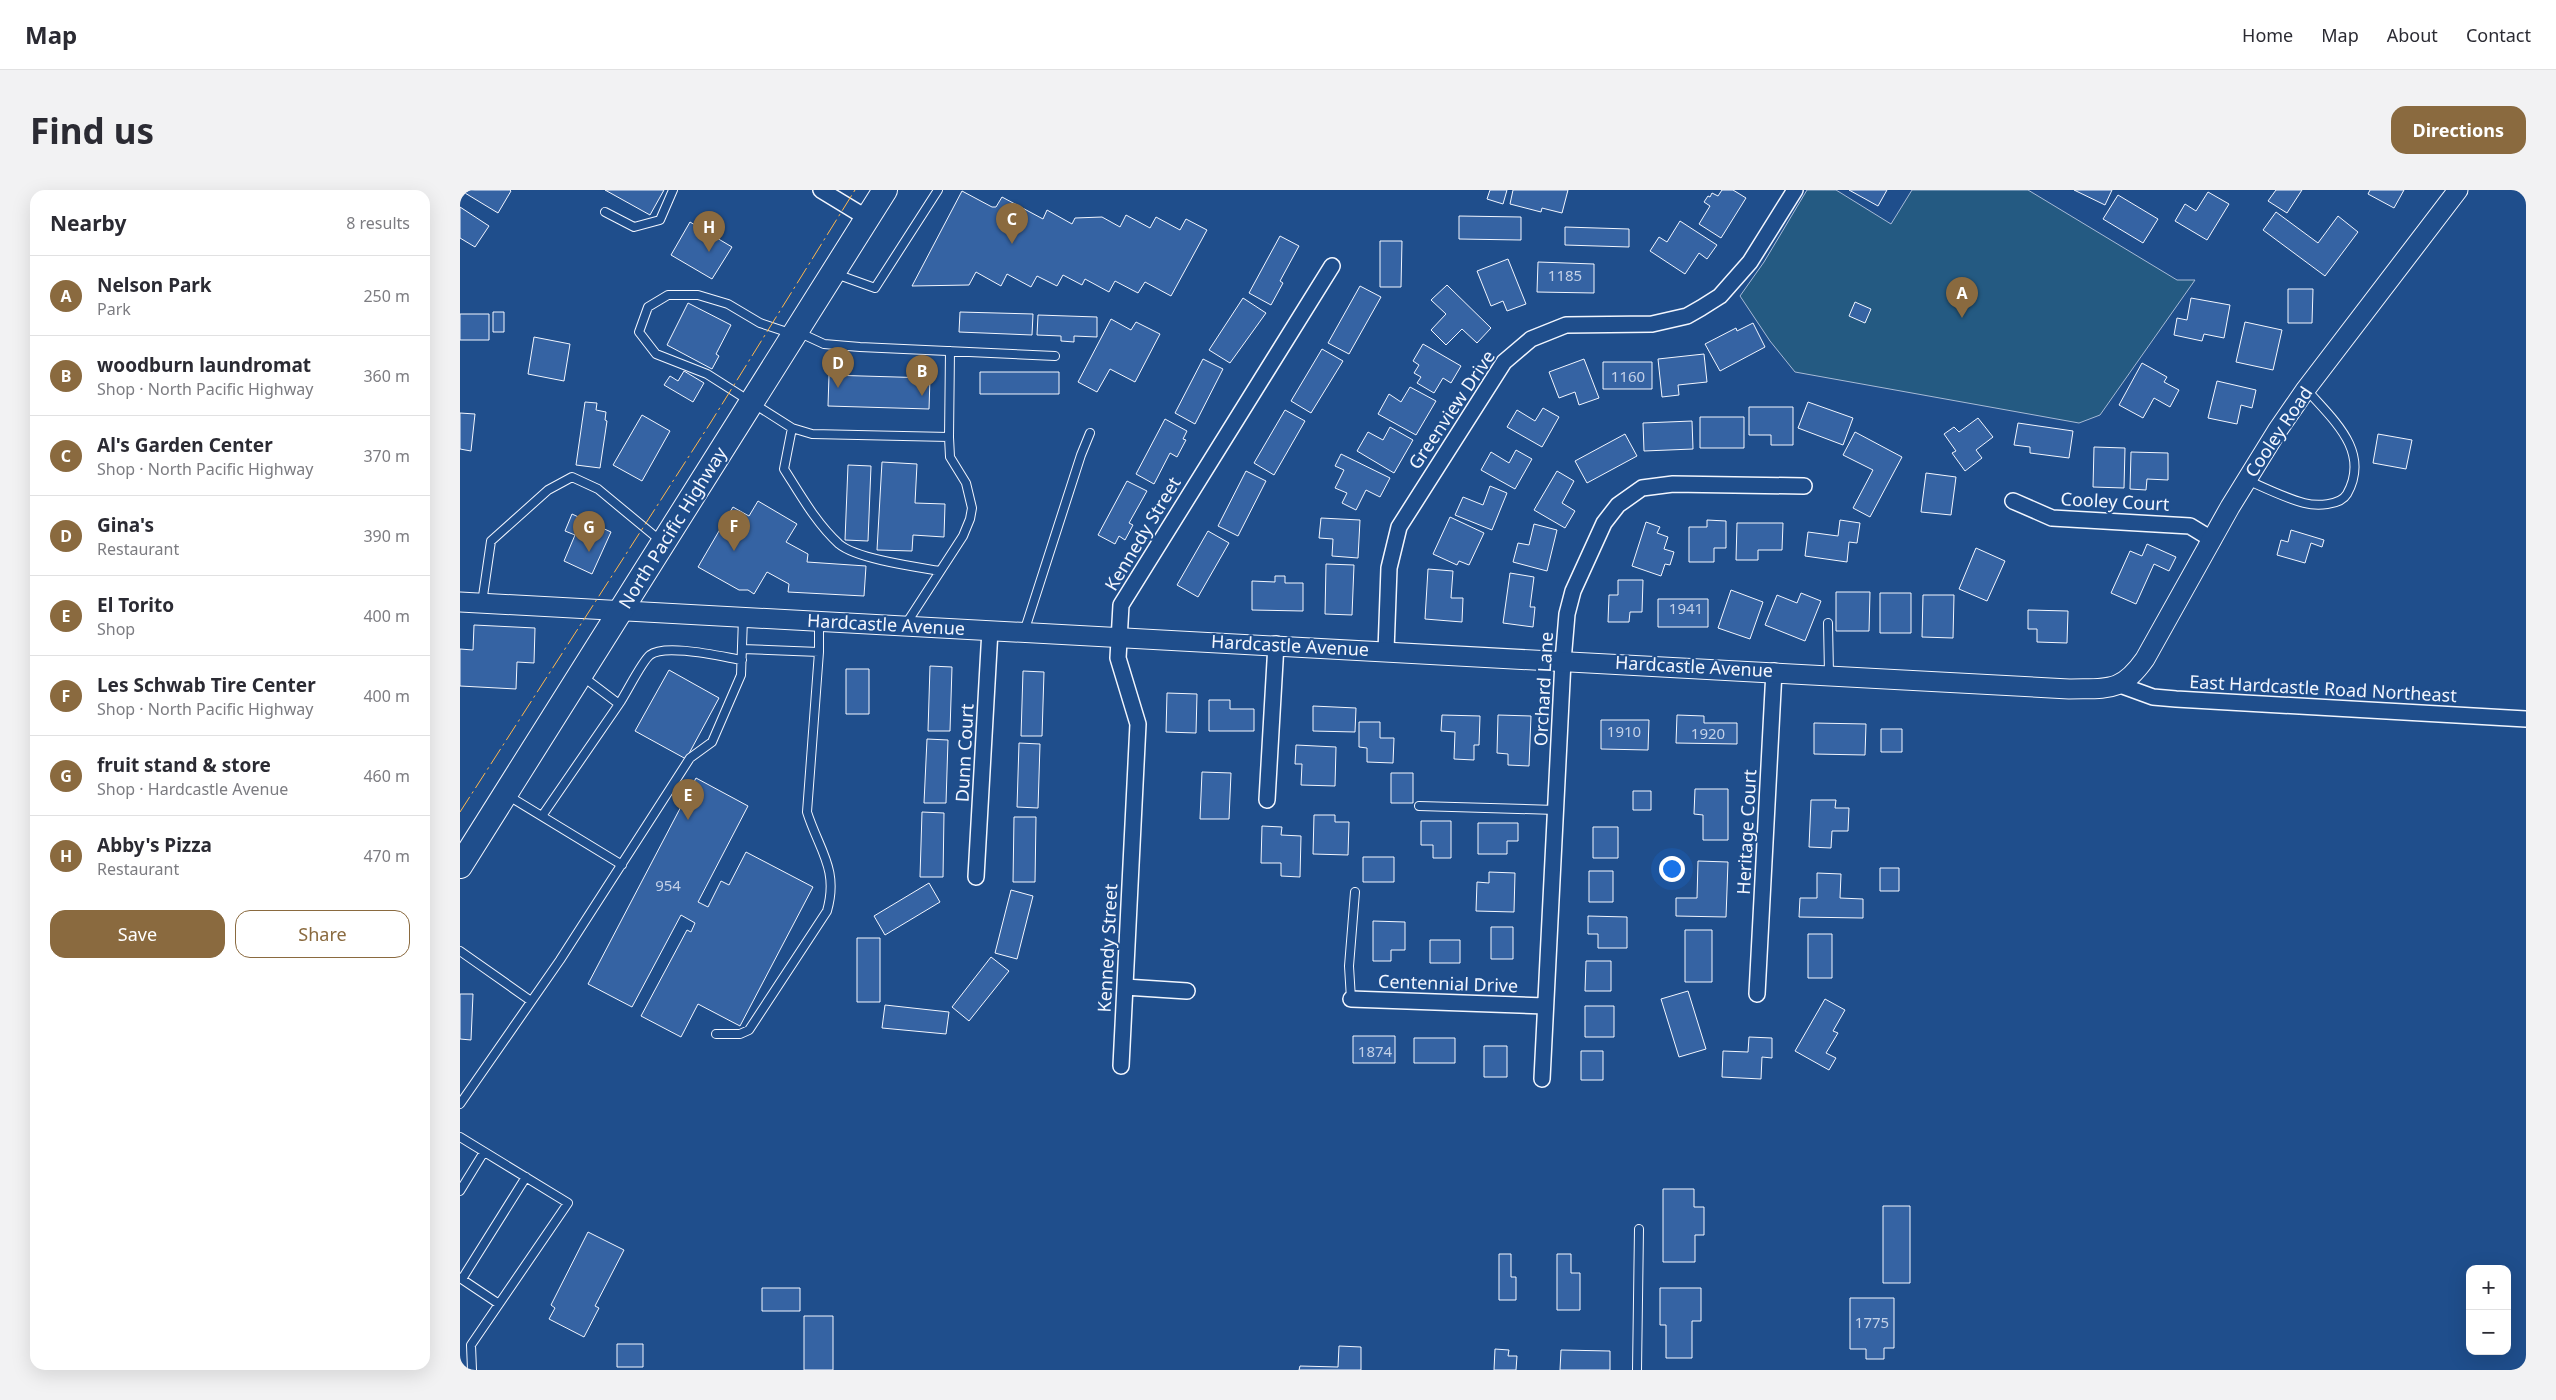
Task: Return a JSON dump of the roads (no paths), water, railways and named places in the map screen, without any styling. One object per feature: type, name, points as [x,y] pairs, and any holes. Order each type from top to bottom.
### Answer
[{"type":"main road","name":"North Pacific Highway","points":[[463,856],[506,794],[885,190]]},
{"type":"street","points":[[821,190],[867,218]]},
{"type":"street","name":"Greenview Drive","points":[[1386,651],[1389,568],[1399,527],[1504,362],[1531,339],[1566,325],[1585,323],[1652,324],[1687,316],[1701,308],[1720,296],[1750,262],[1795,190]]},
{"type":"street","name":"Cooley Road","points":[[2120,685],[2132,676],[2145,659],[2246,480],[2306,389],[2458,190]]},
{"type":"street","name":"Kennedy Street","points":[[1121,1066],[1138,724],[1133,701],[1123,679],[1118,658],[1118,637],[1124,600],[1332,266]]},
{"type":"street","name":"Orchard Lane","points":[[1542,1079],[1563,661],[1567,614],[1573,591],[1604,523],[1618,505],[1642,488],[1673,484],[1804,486]]},
{"type":"street","name":"Cooley Court","points":[[2014,501],[2052,518],[2190,526],[2213,540]]},
{"type":"street","name":"Hardcastle Avenue","points":[[460,602],[1276,644],[2069,689],[2120,685]]},
{"type":"street","name":"Dunn Court","points":[[976,877],[990,630]]},
{"type":"street","points":[[1267,800],[1276,644]]},
{"type":"street","name":"Heritage Court","points":[[1757,994],[1774,671]]},
{"type":"street","name":"East Hardcastle Road Northeast","points":[[2120,685],[2153,697],[2176,699],[2526,719]]},
{"type":"street","points":[[1125,987],[1187,991]]},
{"type":"street","name":"Centennial Drive","points":[[1351,999],[1545,1006]]},
{"type":"lane","points":[[605,212],[634,226],[660,220],[673,190]]},
{"type":"lane","points":[[833,273],[874,288],[938,190]]},
{"type":"lane","points":[[949,437],[812,434],[792,428],[707,374],[656,354],[639,332],[648,307],[668,295],[698,295],[728,304],[760,323],[824,344],[1055,356]]},
{"type":"lane","points":[[905,626],[963,536],[972,508],[966,483],[950,457],[950,351]]},
{"type":"lane","points":[[2246,480],[2305,503],[2334,503],[2345,497],[2356,472],[2349,442],[2306,389]]},
{"type":"lane","points":[[792,428],[784,468],[813,514],[840,545],[864,555],[940,571]]},
{"type":"lane","points":[[1024,632],[1090,433]]},
{"type":"lane","points":[[482,603],[491,541],[548,490],[572,477],[598,489],[664,543]]},
{"type":"lane","points":[[460,1104],[622,865],[690,758],[712,742],[742,675],[743,617]]},
{"type":"lane","points":[[716,1034],[734,1034],[749,1030],[827,911],[832,893],[832,879],[820,842],[812,828],[807,812],[819,652],[819,621]]},
{"type":"lane","points":[[1828,623],[1829,674]]},
{"type":"lane","points":[[742,649],[819,652]]},
{"type":"lane","points":[[542,816],[620,704],[650,655],[660,651],[676,650],[742,660]]},
{"type":"lane","points":[[580,675],[620,704]]},
{"type":"lane","points":[[506,794],[622,865]]},
{"type":"lane","points":[[1419,806],[1556,810]]},
{"type":"lane","points":[[1351,999],[1349,966],[1355,892]]},
{"type":"lane","points":[[460,951],[531,1001]]},
{"type":"lane","points":[[460,1137],[568,1203],[471,1345],[472,1370]]},
{"type":"lane","points":[[460,1191],[484,1152]]},
{"type":"lane","points":[[500,1304],[461,1279],[526,1177]]},
{"type":"lane","points":[[1636,1370],[1639,1229]]},
{"type":"place","name":"Al's Garden Center","points":[[1012,244]]},
{"type":"place","name":"Abby's Pizza","points":[[709,252]]},
{"type":"place","name":"Nelson Park","points":[[1962,318]]},
{"type":"place","name":"Gina's","points":[[838,388]]},
{"type":"place","name":"woodburn laundromat","points":[[922,396]]},
{"type":"place","name":"Les Schwab Tire Center","points":[[734,551]]},
{"type":"place","name":"fruit stand & store","points":[[589,552]]},
{"type":"place","name":"El Torito","points":[[688,820]]}]
